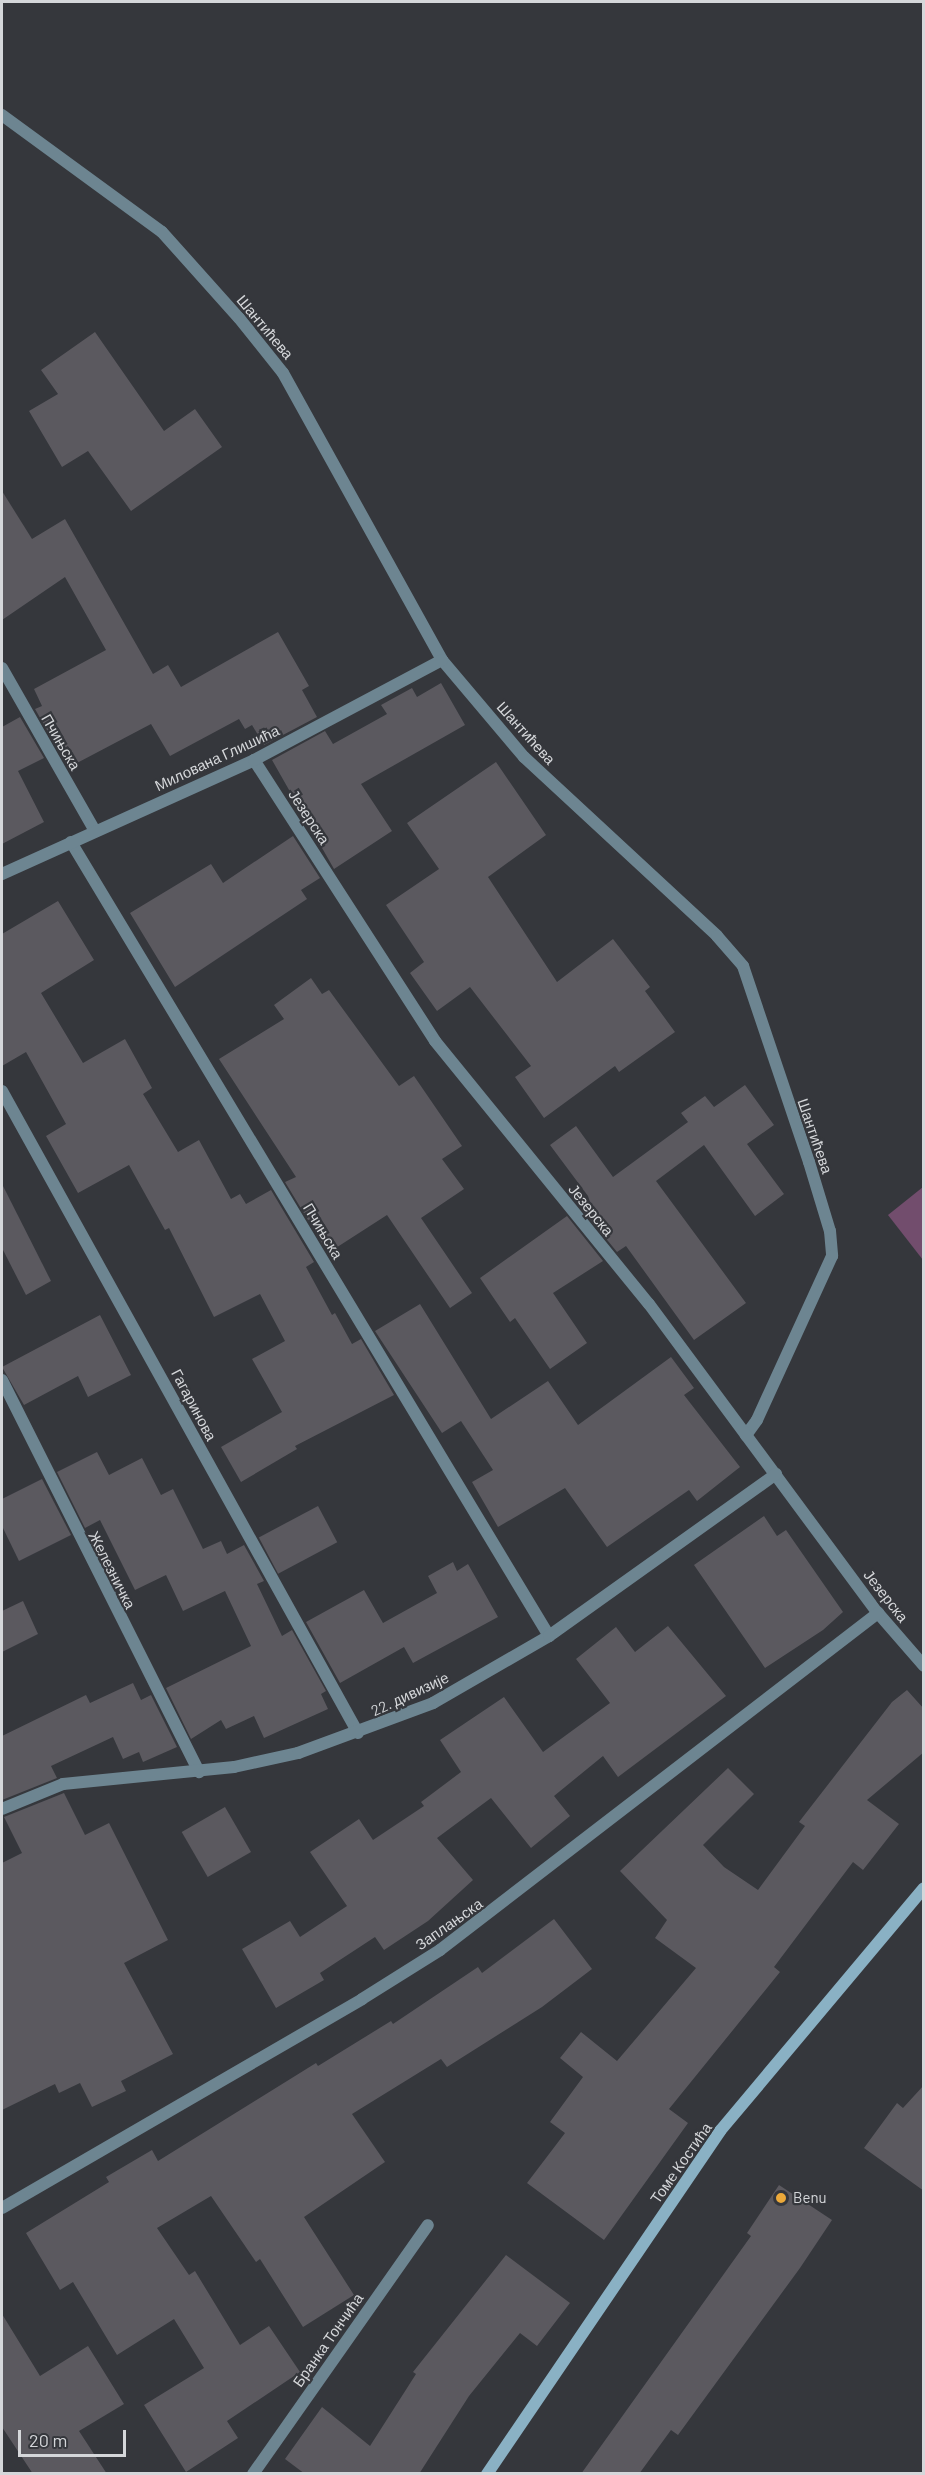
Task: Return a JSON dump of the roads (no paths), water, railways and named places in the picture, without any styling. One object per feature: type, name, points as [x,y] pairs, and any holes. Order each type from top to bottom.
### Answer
[{"type":"street","name":"Шантићева","points":[[2,116],[162,232],[283,373],[442,660],[524,757],[717,936],[743,966],[830,1230],[832,1256],[777,1379],[746,1435]]},
{"type":"street","name":"Милована Глишића","points":[[2,874],[254,760],[442,660]]},
{"type":"street","name":"Пчињска","points":[[2,668],[95,831]]},
{"type":"street","name":"Језерска","points":[[254,760],[435,1041],[649,1304],[878,1613],[924,1666]]},
{"type":"street","name":"Пчињска","points":[[71,842],[549,1636]]},
{"type":"street","name":"Гагаринова","points":[[2,1091],[358,1733]]},
{"type":"street","name":"Железничка","points":[[2,1380],[199,1772]]},
{"type":"street","name":"22. дивизије","points":[[2,1809],[63,1784],[199,1772],[298,1753],[358,1733],[433,1703],[549,1636],[776,1474]]},
{"type":"street","name":"Заплањска","points":[[2,2208],[352,2005],[440,1950],[878,1613]]},
{"type":"street","name":"Томе Костића","points":[[487,2474],[720,2131],[924,1888]]},
{"type":"street","name":"Бранка Тончића","points":[[253,2474],[428,2225]]},
{"type":"place","name":"Benu","points":[[781,2198]]}]
